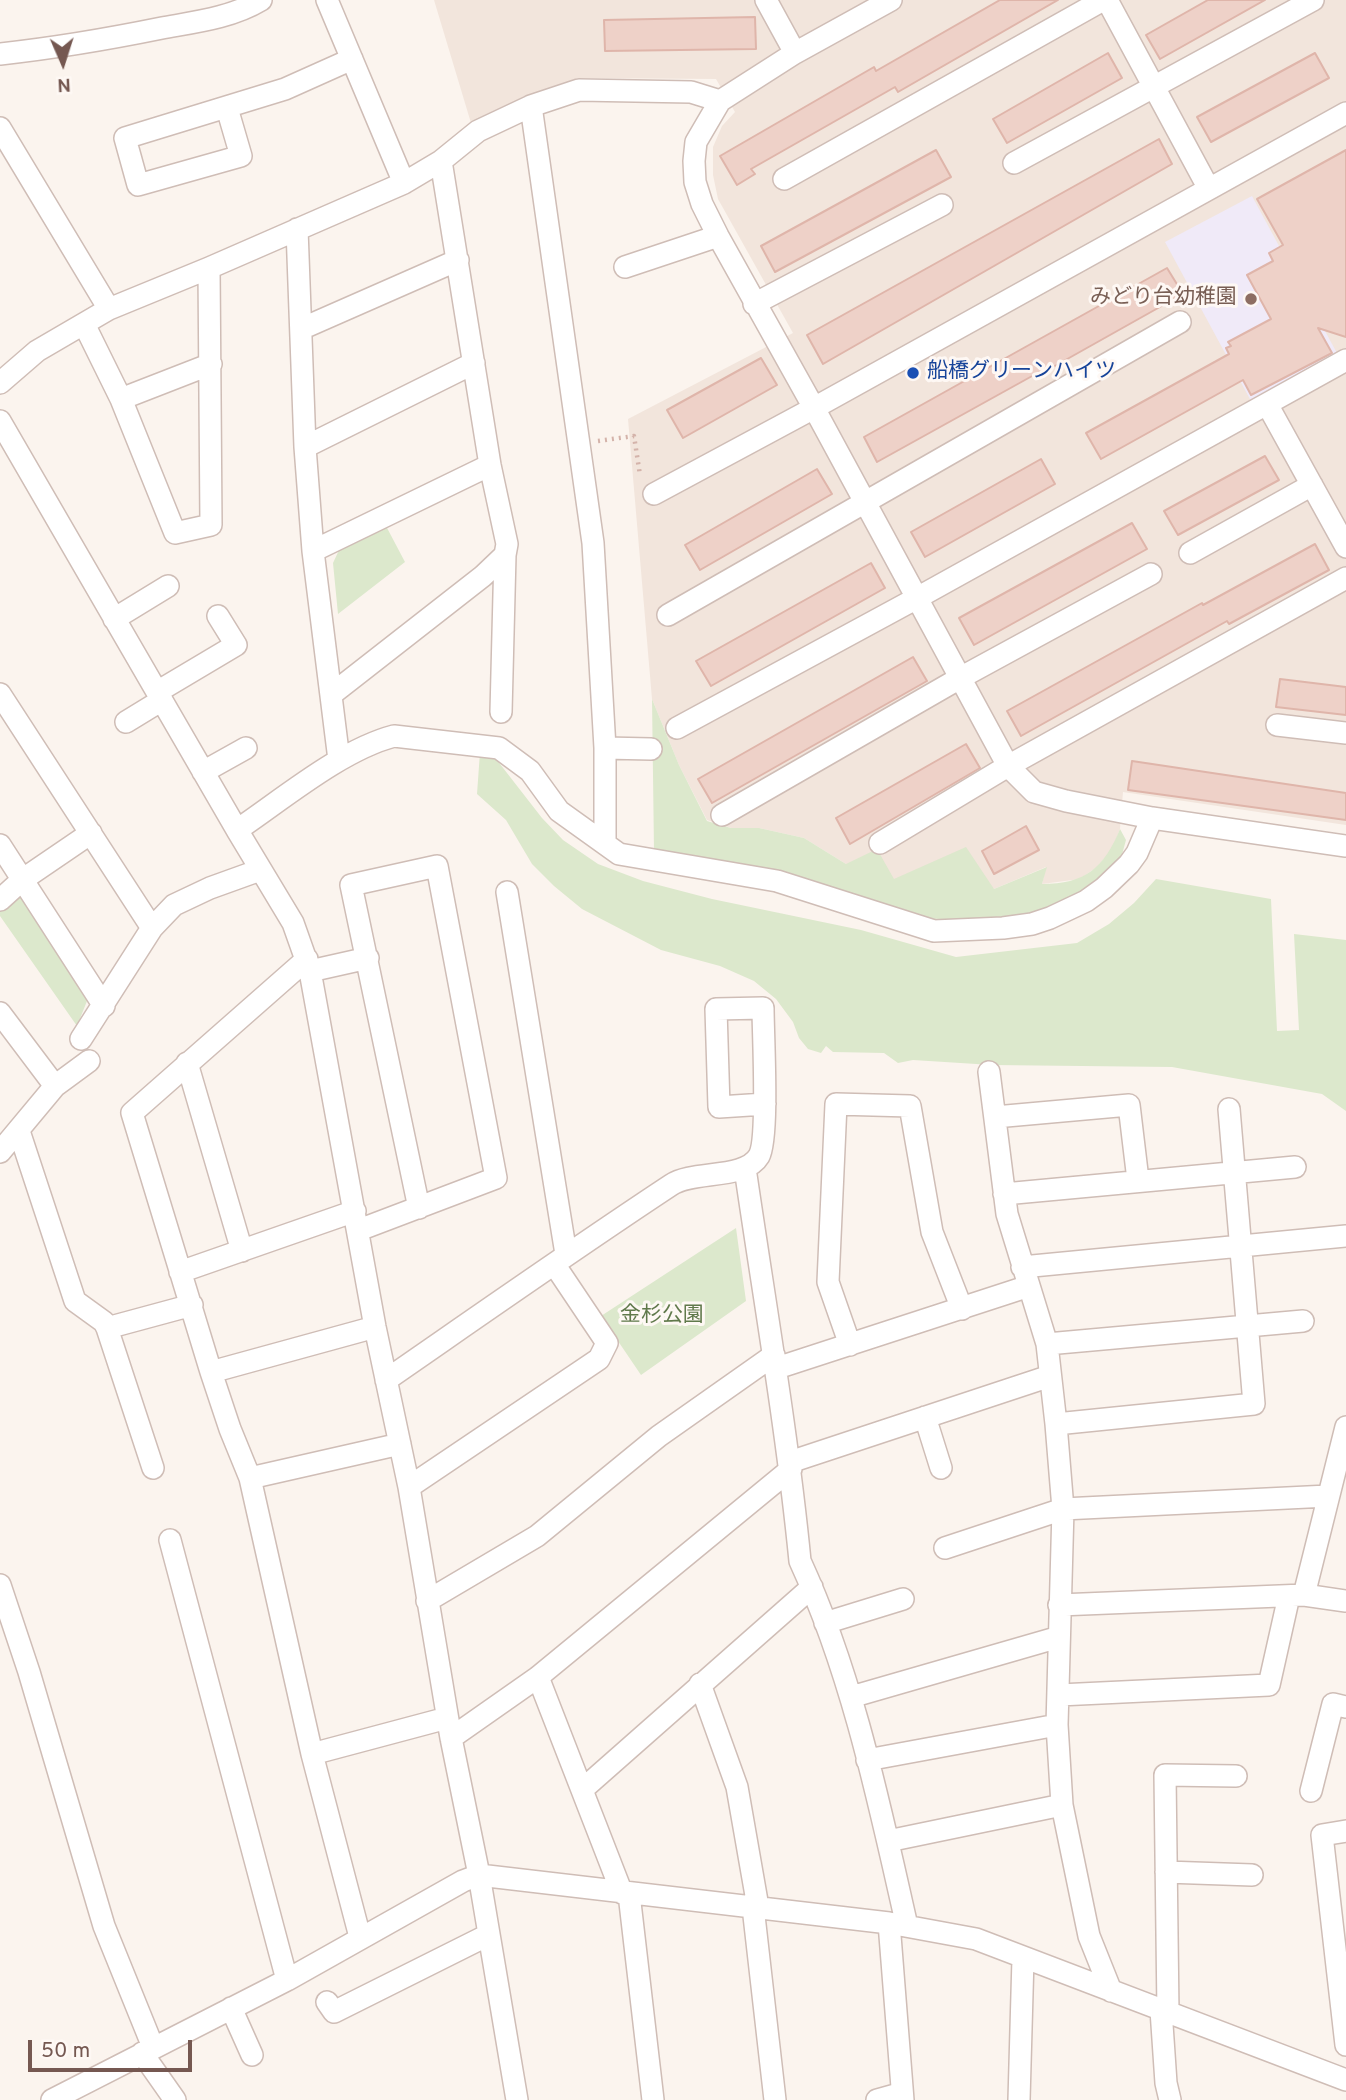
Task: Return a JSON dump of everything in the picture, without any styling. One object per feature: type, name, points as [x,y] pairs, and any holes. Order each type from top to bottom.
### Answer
[{"type":"street","points":[[0,54],[64,47],[202,10],[244,10],[261,0]]},
{"type":"street","points":[[327,0],[404,183]]},
{"type":"street","points":[[766,0],[795,54]]},
{"type":"street","points":[[891,0],[795,54],[720,101],[696,142],[695,182],[702,204],[754,304],[814,408],[1008,766],[1034,792],[1152,818],[1346,846]]},
{"type":"street","points":[[784,179],[1105,0],[1209,189]]},
{"type":"street","points":[[1014,163],[1313,0]]},
{"type":"street","points":[[227,108],[241,156],[138,184],[125,138],[285,89],[352,59]]},
{"type":"street","points":[[0,383],[37,351],[109,309],[404,183],[441,161],[478,131],[531,106],[579,90],[691,92],[720,101]]},
{"type":"street","points":[[531,106],[593,543],[605,748],[606,842]]},
{"type":"street","points":[[654,494],[1346,113]]},
{"type":"street","points":[[0,128],[109,309]]},
{"type":"street","points":[[441,161],[490,465],[507,544],[501,712]]},
{"type":"street","points":[[754,304],[942,205]]},
{"type":"street","points":[[298,229],[305,447],[313,551],[339,760]]},
{"type":"street","points":[[625,267],[718,236]]},
{"type":"street","points":[[301,330],[457,260]]},
{"type":"street","points":[[84,324],[121,399],[175,533],[211,525],[209,268]]},
{"type":"street","points":[[668,615],[1180,322]]},
{"type":"street","points":[[677,728],[1346,360]]},
{"type":"street","points":[[305,447],[474,363]]},
{"type":"street","points":[[121,399],[211,364]]},
{"type":"street","points":[[1267,404],[1346,547]]},
{"type":"street","points":[[0,421],[260,870],[267,877],[293,923],[308,965],[375,1327],[409,1487],[449,1728],[479,1875],[517,2100]]},
{"type":"street","points":[[313,551],[490,465]]},
{"type":"street","points":[[1190,553],[1312,485]]},
{"type":"street","points":[[332,694],[483,576],[505,555]]},
{"type":"street","points":[[722,815],[960,678],[1151,574]]},
{"type":"street","points":[[880,843],[1008,766],[1346,578]]},
{"type":"street","points":[[114,619],[167,586]]},
{"type":"street","points":[[126,722],[159,696],[236,645],[218,616]]},
{"type":"street","points":[[0,694],[152,928]]},
{"type":"street","points":[[1277,725],[1346,733]]},
{"type":"street","points":[[237,830],[339,760],[380,740],[394,736],[499,748],[530,771],[559,811],[620,854],[777,881],[934,931],[1032,924],[1086,901],[1129,864],[1137,853],[1152,818]]},
{"type":"street","points":[[203,772],[246,748]]},
{"type":"street","points":[[605,748],[650,749]]},
{"type":"street","points":[[0,900],[22,880],[91,833]]},
{"type":"street","points":[[0,845],[104,1006]]},
{"type":"street","points":[[180,1272],[242,1251],[357,1220],[419,1208],[496,1178],[437,866],[351,885],[419,1208]]},
{"type":"street","points":[[81,1039],[152,928],[174,905],[210,888],[260,870]]},
{"type":"street","points":[[409,1487],[599,1359],[607,1343],[560,1259],[507,892]]},
{"type":"street","points":[[360,1937],[312,1754],[250,1478],[211,1372],[132,1113],[187,1063],[308,965],[368,958]]},
{"type":"street","points":[[386,1380],[678,1180],[745,1168],[758,1158],[762,1150],[765,1104],[763,1008],[716,1009],[719,1107],[765,1104]]},
{"type":"street","points":[[0,1013],[55,1086]]},
{"type":"street","points":[[0,1152],[55,1086],[89,1061]]},
{"type":"street","points":[[187,1063],[242,1251]]},
{"type":"street","points":[[989,1072],[1007,1214],[1047,1344],[1056,1424],[1063,1509],[1058,1725],[1062,1805],[1089,1936],[1111,1991]]},
{"type":"street","points":[[850,1345],[828,1282],[836,1104],[910,1106],[932,1231],[962,1309]]},
{"type":"street","points":[[995,1117],[1129,1105],[1138,1180]]},
{"type":"street","points":[[1056,1424],[1254,1404],[1229,1110]]},
{"type":"street","points":[[19,1131],[75,1301],[104,1322],[107,1328],[153,1468]]},
{"type":"street","points":[[1004,1194],[1294,1167]]},
{"type":"street","points":[[745,1168],[791,1466],[800,1561],[813,1587],[850,1697],[888,1841],[898,1924],[902,2097],[877,2100]]},
{"type":"street","points":[[427,1601],[537,1536],[659,1436],[775,1362],[850,1345],[962,1309],[1026,1277],[1241,1246],[1346,1236]]},
{"type":"street","points":[[107,1328],[192,1305]]},
{"type":"street","points":[[1047,1344],[1303,1321]]},
{"type":"street","points":[[211,1372],[375,1327]]},
{"type":"street","points":[[312,1754],[449,1728],[538,1677],[791,1466],[925,1417],[1050,1376]]},
{"type":"street","points":[[925,1417],[941,1468]]},
{"type":"street","points":[[1059,1695],[1269,1685],[1328,1496],[1346,1427]]},
{"type":"street","points":[[250,1478],[400,1444]]},
{"type":"street","points":[[945,1548],[1063,1509],[1328,1496]]},
{"type":"street","points":[[170,1540],[287,1980]]},
{"type":"street","points":[[0,1585],[29,1672],[104,1926],[147,2050],[175,2100]]},
{"type":"street","points":[[583,1789],[813,1587]]},
{"type":"street","points":[[1059,1605],[1297,1596],[1346,1601]]},
{"type":"street","points":[[825,1623],[902,1599]]},
{"type":"street","points":[[850,1697],[1059,1637]]},
{"type":"street","points":[[538,1677],[625,1894],[653,2100]]},
{"type":"street","points":[[700,1684],[737,1787],[756,1907],[775,2100]]},
{"type":"street","points":[[1311,1791],[1333,1704],[1346,1707]]},
{"type":"street","points":[[867,1760],[1058,1725]]},
{"type":"street","points":[[1170,2100],[1166,2082],[1164,2012],[1165,1774],[1236,1776]]},
{"type":"street","points":[[888,1841],[1062,1805]]},
{"type":"street","points":[[1346,1831],[1322,1835],[1346,2045]]},
{"type":"street","points":[[1166,1872],[1252,1875]]},
{"type":"street","points":[[52,2100],[287,1980],[360,1937],[479,1875],[898,1924],[976,1939],[1346,2080]]},
{"type":"street","points":[[327,2002],[334,2012],[488,1935]]},
{"type":"street","points":[[1019,2100],[1023,1958]]},
{"type":"street","points":[[231,2008],[252,2055]]},
{"type":"path","points":[[578,444],[634,436],[640,475]]},
{"type":"shaded area","name":"船橋グリーンハイツ","points":[[434,0],[1346,0],[1346,825],[1123,792],[1120,829],[1112,850],[1097,867],[1080,879],[1042,884],[1046,867],[994,889],[893,880],[846,864],[804,838],[759,828],[731,828],[707,820],[679,765],[652,699],[628,419],[793,333],[718,199],[713,175],[713,147],[722,126],[735,112],[716,79],[577,78],[471,123]]},
{"type":"shaded area","name":"みどり台幼稚園","points":[[1252,196],[1338,355],[1251,401],[1165,242]]},
{"type":"green space","points":[[386,526],[405,562],[338,614],[333,563],[340,548]]},
{"type":"green space","points":[[652,699],[679,765],[707,821],[731,828],[759,828],[804,838],[846,864],[877,849],[894,879],[966,847],[994,889],[1047,867],[1042,884],[1081,877],[1100,864],[1120,829],[1126,840],[1120,862],[1100,881],[1063,906],[1000,922],[920,918],[781,871],[654,851]]},
{"type":"green space","points":[[480,752],[493,755],[542,818],[563,840],[598,864],[643,881],[712,899],[861,930],[956,957],[1077,943],[1109,924],[1134,903],[1156,879],[1271,899],[1277,1031],[1299,1030],[1294,934],[1346,940],[1346,1111],[1322,1094],[1172,1067],[992,1065],[913,1060],[898,1063],[884,1053],[833,1052],[826,1046],[821,1053],[808,1049],[776,999],[754,981],[720,966],[661,950],[582,909],[554,886],[532,864],[506,820],[477,794]]},
{"type":"green space","points":[[18,895],[28,898],[89,996],[77,1026],[0,916],[0,909]]},
{"type":"green space","name":"金杉公園","points":[[736,1228],[746,1301],[641,1375],[601,1316]]},
{"type":"building","points":[[1000,0],[1058,0],[898,92],[895,87],[751,169],[755,174],[737,185],[720,156],[874,67],[876,71]]},
{"type":"building","points":[[1208,0],[1265,0],[1160,59],[1146,35]]},
{"type":"building","points":[[755,17],[756,49],[605,51],[604,20]]},
{"type":"building","points":[[1108,53],[1122,78],[1007,143],[993,119]]},
{"type":"building","points":[[1315,53],[1329,78],[1211,142],[1197,117]]},
{"type":"building","points":[[1159,139],[1172,164],[823,364],[807,335]]},
{"type":"building","points":[[936,150],[951,177],[775,272],[761,246]]},
{"type":"building","points":[[1346,150],[1346,337],[1318,328],[1332,353],[1251,395],[1243,380],[1101,459],[1086,433],[1229,354],[1226,348],[1231,346],[1228,342],[1271,319],[1247,275],[1273,261],[1269,253],[1283,245],[1257,199]]},
{"type":"building","points":[[1167,268],[1183,294],[877,462],[864,437]]},
{"type":"building","points":[[761,358],[777,385],[683,438],[667,410]]},
{"type":"building","points":[[1265,456],[1279,480],[1178,535],[1164,511]]},
{"type":"building","points":[[1041,459],[1055,484],[925,557],[911,532]]},
{"type":"building","points":[[817,469],[832,494],[700,570],[685,545]]},
{"type":"building","points":[[1132,523],[1147,549],[974,645],[959,618]]},
{"type":"building","points":[[1315,544],[1329,570],[1229,624],[1227,621],[1021,736],[1007,711]]},
{"type":"building","points":[[871,563],[885,588],[711,686],[696,661]]},
{"type":"building","points":[[913,657],[927,681],[712,803],[698,779]]},
{"type":"building","points":[[1280,679],[1346,687],[1346,715],[1276,707]]},
{"type":"building","points":[[966,744],[980,768],[850,844],[836,818]]},
{"type":"building","points":[[1132,761],[1346,793],[1346,820],[1128,790]]},
{"type":"building","points":[[1026,826],[1039,850],[994,874],[982,851]]},
{"type":"place","name":"みどり台幼稚園","points":[[1251,299]]},
{"type":"place","name":"船橋グリーンハイツ","points":[[913,373]]}]
